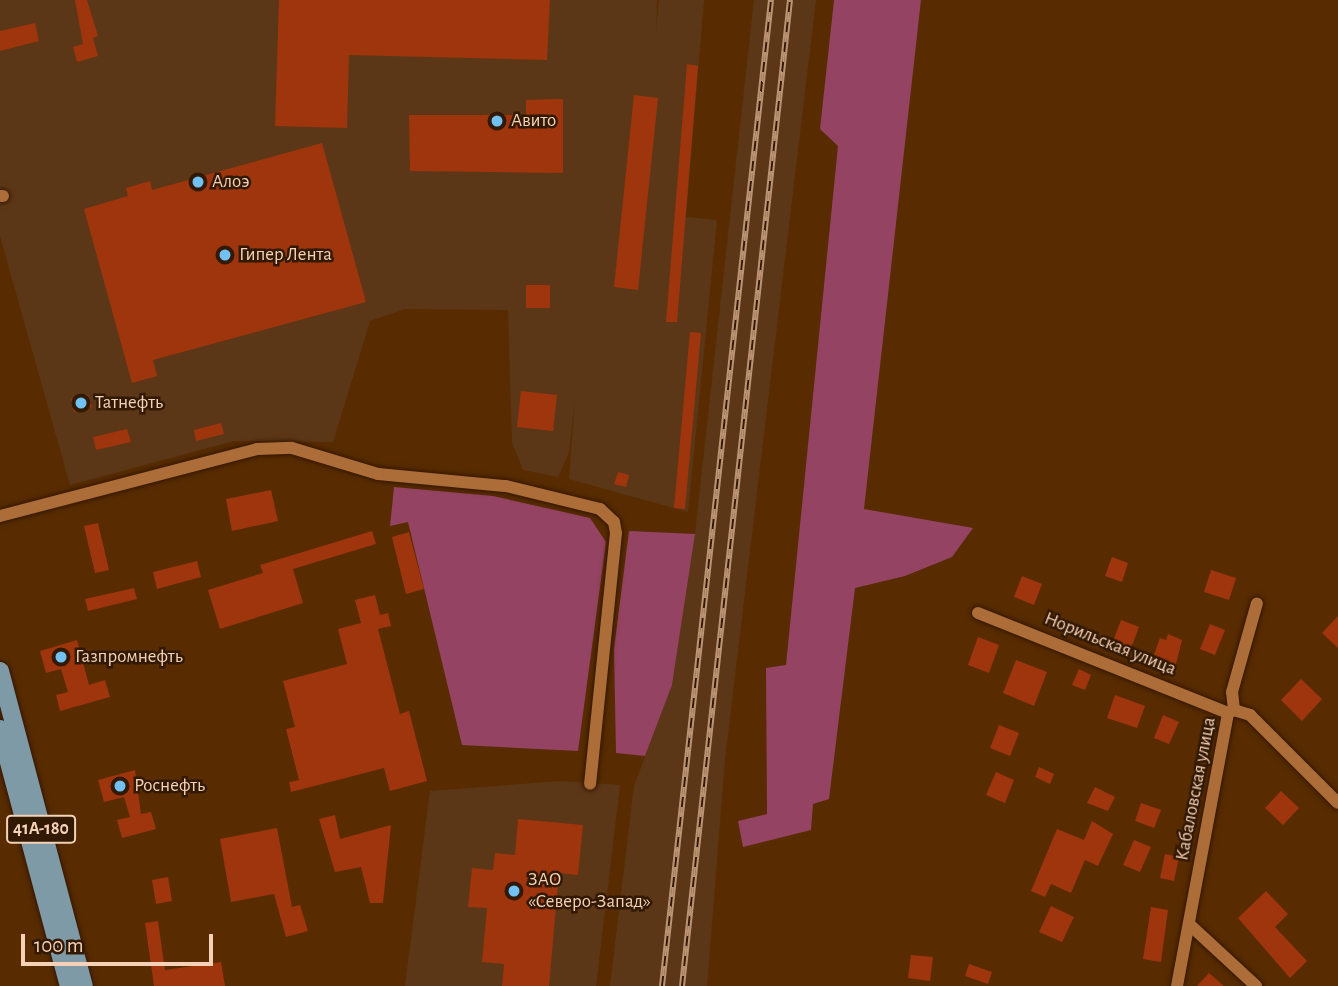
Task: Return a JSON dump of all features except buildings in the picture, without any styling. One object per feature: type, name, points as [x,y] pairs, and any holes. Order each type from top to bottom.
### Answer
[{"type":"main road","name":"41А-180","points":[[0,671],[84,986]]},
{"type":"main road","name":"41А-180","points":[[0,729],[69,986]]},
{"type":"street","points":[[0,516],[250,451],[292,448],[378,474],[506,486],[600,509],[614,522],[616,533],[590,784]]},
{"type":"street","name":"Кабаловская улица","points":[[1177,986],[1231,712],[1232,692],[1257,603]]},
{"type":"street","name":"Норильская улица","points":[[978,613],[1231,712],[1250,715],[1338,803]]},
{"type":"street","points":[[1190,925],[1256,986]]},
{"type":"shaded area","points":[[0,0],[657,0],[656,33],[659,0],[704,0],[686,217],[717,220],[688,512],[569,479],[575,396],[569,453],[558,477],[523,470],[512,442],[508,310],[405,309],[370,321],[333,442],[234,441],[70,485],[0,236]]},
{"type":"shaded area","points":[[754,0],[816,0],[725,759],[707,986],[610,986],[634,786],[672,685],[695,534]]},
{"type":"shaded area","points":[[834,0],[921,0],[864,509],[973,528],[952,557],[905,576],[855,588],[829,799],[813,804],[811,830],[743,847],[738,821],[767,814],[766,668],[786,665],[838,146],[820,129]]},
{"type":"shaded area","points":[[394,487],[493,496],[590,518],[606,542],[578,751],[462,745],[408,522],[390,526]]},
{"type":"shaded area","points":[[629,531],[695,534],[672,685],[645,756],[616,753],[614,649]]},
{"type":"shaded area","points":[[562,781],[620,785],[596,986],[405,986],[430,791]]},
{"type":"railway","points":[[662,986],[771,0]]},
{"type":"railway","points":[[682,986],[790,0]]},
{"type":"place","name":"Авито","points":[[497,121]]},
{"type":"place","name":"Алоэ","points":[[198,182]]},
{"type":"place","name":"Гипер Лента","points":[[225,255]]},
{"type":"place","name":"Татнефть","points":[[81,403]]},
{"type":"place","name":"Газпромнефть","points":[[61,657]]},
{"type":"place","name":"Роснефть","points":[[120,786]]},
{"type":"place","name":"ЗАО «Северо-Запад»","points":[[514,891]]}]
